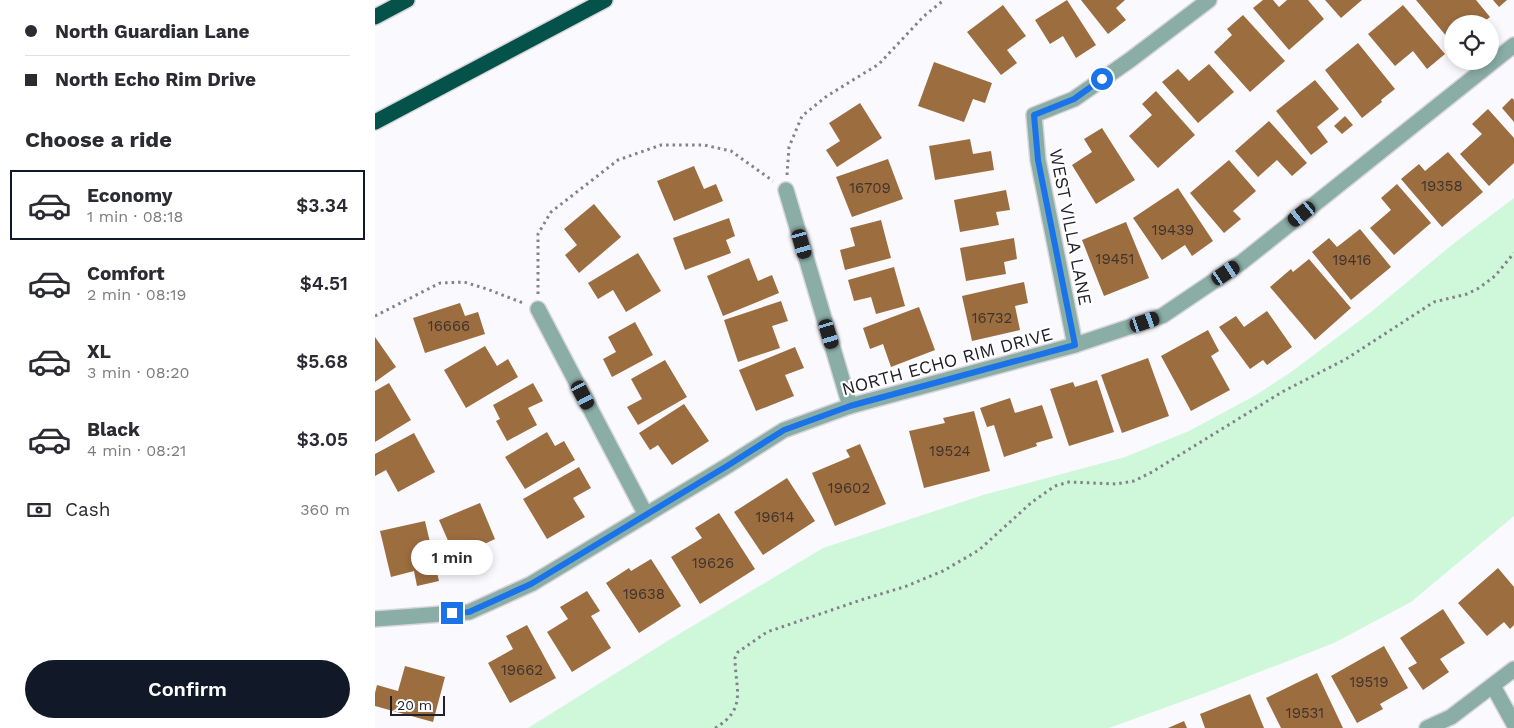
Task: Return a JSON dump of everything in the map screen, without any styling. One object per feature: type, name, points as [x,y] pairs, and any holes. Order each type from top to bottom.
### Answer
[{"type":"highway","points":[[375,17],[407,0]]},
{"type":"highway","points":[[375,122],[605,0]]},
{"type":"street","name":"WEST VILLA LANE","points":[[1075,345],[1038,160],[1034,115],[1074,99],[1130,60],[1209,0]]},
{"type":"street","name":"NORTH ECHO RIM DRIVE","points":[[375,619],[469,612],[531,584],[784,430],[850,406],[1075,345],[1162,316],[1242,262],[1514,45]]},
{"type":"street","points":[[786,190],[850,406]]},
{"type":"street","points":[[539,309],[646,515]]},
{"type":"street","points":[[1427,728],[1451,717],[1514,669]]},
{"type":"street","points":[[1493,686],[1514,724]]},
{"type":"path","points":[[786,190],[789,148],[802,116],[827,96],[879,64],[924,16],[944,0]]},
{"type":"path","points":[[375,316],[440,283],[464,282],[539,309],[538,234],[551,212],[618,160],[661,145],[703,145],[731,151],[786,190]]},
{"type":"path","points":[[715,728],[727,721],[738,701],[735,658],[738,652],[759,637],[864,598],[904,588],[936,574],[979,550],[1032,502],[1055,486],[1069,482],[1116,484],[1134,481],[1152,472],[1275,397],[1352,356],[1435,302],[1467,294],[1479,288],[1495,276],[1514,253]]},
{"type":"green space","points":[[1514,198],[1514,516],[1411,602],[1334,643],[1109,728],[528,728],[669,640],[823,548],[983,495],[1125,457],[1189,431],[1256,395],[1291,372],[1371,312],[1453,244]]},
{"type":"building","points":[[1067,0],[1096,45],[1076,58],[1063,36],[1050,44],[1035,20]]},
{"type":"building","points":[[1081,0],[1125,0],[1116,8],[1126,20],[1108,34]]},
{"type":"building","points":[[1263,0],[1273,0],[1279,7],[1287,0],[1308,0],[1324,19],[1289,50],[1253,8]]},
{"type":"building","points":[[1325,0],[1362,0],[1341,18]]},
{"type":"building","points":[[1416,0],[1476,0],[1488,15],[1444,15],[1444,33]]},
{"type":"building","points":[[1493,0],[1507,0],[1499,7]]},
{"type":"building","points":[[1003,5],[1026,36],[1007,50],[1017,63],[1001,75],[967,32]]},
{"type":"building","points":[[1403,5],[1444,55],[1427,69],[1413,51],[1395,66],[1368,34]]},
{"type":"building","points":[[1243,15],[1285,61],[1250,92],[1214,52],[1232,35],[1227,29]]},
{"type":"building","points":[[1358,43],[1395,89],[1362,118],[1325,70]]},
{"type":"building","points":[[934,62],[992,83],[985,103],[973,99],[964,122],[918,106]]},
{"type":"building","points":[[1209,64],[1234,92],[1198,123],[1162,82],[1178,69],[1189,81]]},
{"type":"building","points":[[1315,80],[1339,109],[1317,127],[1328,142],[1311,155],[1276,111]]},
{"type":"building","points":[[1156,91],[1195,135],[1158,168],[1129,136],[1152,115],[1142,104]]},
{"type":"building","points":[[1512,98],[1514,100],[1514,122],[1502,108]]},
{"type":"building","points":[[860,103],[882,138],[837,167],[826,150],[840,141],[829,123]]},
{"type":"building","points":[[1488,109],[1514,138],[1514,163],[1489,186],[1460,154],[1482,134],[1472,124]]},
{"type":"building","points":[[1345,116],[1353,125],[1342,134],[1334,126]]},
{"type":"building","points":[[1269,121],[1307,163],[1292,176],[1277,160],[1258,177],[1235,151]]},
{"type":"building","points":[[1102,128],[1135,180],[1096,204],[1072,165],[1092,152],[1084,139]]},
{"type":"building","points":[[970,139],[973,154],[991,151],[994,170],[935,180],[929,146]]},
{"type":"building","points":[[1448,152],[1483,192],[1442,227],[1401,179],[1419,164],[1425,171]]},
{"type":"building","points":[[888,159],[903,199],[852,217],[836,177]]},
{"type":"building","points":[[1229,160],[1256,191],[1233,211],[1241,219],[1224,233],[1190,193]]},
{"type":"building","points":[[694,166],[704,189],[716,184],[723,201],[674,221],[657,181]]},
{"type":"building","points":[[1397,184],[1431,223],[1394,255],[1370,228],[1391,210],[1381,198]]},
{"type":"building","points":[[1178,188],[1213,241],[1192,256],[1185,245],[1162,260],[1133,218]]},
{"type":"building","points":[[1006,190],[1010,210],[996,212],[999,225],[960,232],[954,200]]},
{"type":"building","points":[[594,204],[621,237],[579,273],[565,255],[577,245],[564,229]]},
{"type":"building","points":[[729,218],[735,236],[726,240],[731,253],[685,270],[673,238]]},
{"type":"building","points":[[881,220],[891,258],[845,270],[840,250],[855,246],[850,228]]},
{"type":"building","points":[[1126,222],[1149,278],[1104,296],[1082,240]]},
{"type":"building","points":[[1360,229],[1391,267],[1351,300],[1312,252],[1329,238],[1337,247]]},
{"type":"building","points":[[1014,238],[1017,259],[1004,262],[1006,274],[966,281],[960,248]]},
{"type":"building","points":[[638,253],[661,291],[626,312],[613,290],[598,299],[588,283]]},
{"type":"building","points":[[749,258],[758,281],[772,275],[779,293],[723,316],[707,276]]},
{"type":"building","points":[[1309,259],[1351,308],[1315,340],[1270,287],[1291,269],[1293,272]]},
{"type":"building","points":[[894,267],[905,306],[876,314],[871,297],[854,301],[848,280]]},
{"type":"building","points":[[1024,282],[1028,303],[1015,306],[1020,330],[972,341],[962,296]]},
{"type":"building","points":[[781,301],[788,321],[772,326],[780,348],[738,362],[724,320]]},
{"type":"building","points":[[460,303],[465,316],[478,312],[485,334],[425,353],[413,318]]},
{"type":"building","points":[[919,307],[935,350],[891,367],[883,344],[870,349],[863,328]]},
{"type":"building","points":[[1267,311],[1292,347],[1267,365],[1263,360],[1250,369],[1219,327],[1236,316],[1244,327]]},
{"type":"building","points":[[635,322],[653,355],[612,377],[603,359],[616,352],[608,337]]},
{"type":"building","points":[[1208,330],[1219,351],[1211,356],[1230,390],[1191,411],[1161,356]]},
{"type":"building","points":[[375,337],[396,367],[375,382]]},
{"type":"building","points":[[485,346],[497,366],[508,359],[518,377],[466,408],[444,370]]},
{"type":"building","points":[[795,347],[804,368],[785,375],[794,396],[756,411],[739,370]]},
{"type":"building","points":[[1148,358],[1169,416],[1122,433],[1101,375]]},
{"type":"building","points":[[665,360],[687,397],[638,425],[627,407],[642,399],[631,379]]},
{"type":"building","points":[[1097,380],[1114,432],[1069,446],[1050,389],[1073,382],[1075,387]]},
{"type":"building","points":[[389,383],[411,420],[375,442],[375,391]]},
{"type":"building","points":[[533,383],[543,401],[528,408],[537,425],[507,441],[496,421],[500,419],[493,405]]},
{"type":"building","points":[[1010,398],[1015,413],[1042,405],[1053,438],[1036,443],[1037,446],[1004,457],[994,425],[987,427],[980,408]]},
{"type":"building","points":[[684,404],[709,441],[672,465],[658,445],[650,450],[639,433]]},
{"type":"building","points":[[974,411],[990,471],[924,488],[909,431],[945,423],[943,418]]},
{"type":"building","points":[[547,432],[555,446],[564,441],[575,460],[525,489],[505,457]]},
{"type":"building","points":[[414,433],[435,472],[398,492],[386,470],[375,476],[375,454]]},
{"type":"building","points":[[860,444],[886,504],[835,526],[812,473],[850,457],[846,450]]},
{"type":"building","points":[[579,467],[591,488],[573,498],[585,517],[547,539],[523,499]]},
{"type":"building","points":[[787,478],[815,521],[763,555],[734,512]]},
{"type":"building","points":[[480,503],[495,539],[474,549],[481,567],[463,575],[439,520]]},
{"type":"building","points":[[719,513],[755,569],[700,604],[671,557],[702,538],[695,528]]},
{"type":"building","points":[[425,521],[439,581],[417,586],[414,571],[391,577],[380,531]]},
{"type":"building","points":[[651,559],[681,606],[639,633],[606,583],[629,568],[631,571]]},
{"type":"building","points":[[1498,568],[1514,587],[1514,625],[1510,629],[1504,622],[1487,636],[1458,603]]},
{"type":"building","points":[[587,591],[600,611],[591,616],[611,648],[572,672],[547,632],[568,619],[560,607]]},
{"type":"building","points":[[1443,609],[1465,643],[1440,659],[1449,672],[1423,690],[1408,668],[1417,663],[1400,638]]},
{"type":"building","points":[[527,625],[556,678],[510,703],[488,663],[513,649],[506,636]]},
{"type":"building","points":[[1384,646],[1408,688],[1380,704],[1383,709],[1357,723],[1331,676]]},
{"type":"building","points":[[405,666],[445,677],[433,722],[375,706],[377,685],[398,691]]},
{"type":"building","points":[[1317,673],[1343,728],[1281,728],[1266,698]]},
{"type":"building","points":[[1250,694],[1264,728],[1205,728],[1200,714]]},
{"type":"building","points":[[1184,721],[1187,728],[1168,728]]},
{"type":"route","points":[[452,613],[469,612],[531,584],[784,430],[850,406],[1075,345],[1038,160],[1034,115],[1074,99],[1102,79]]}]
